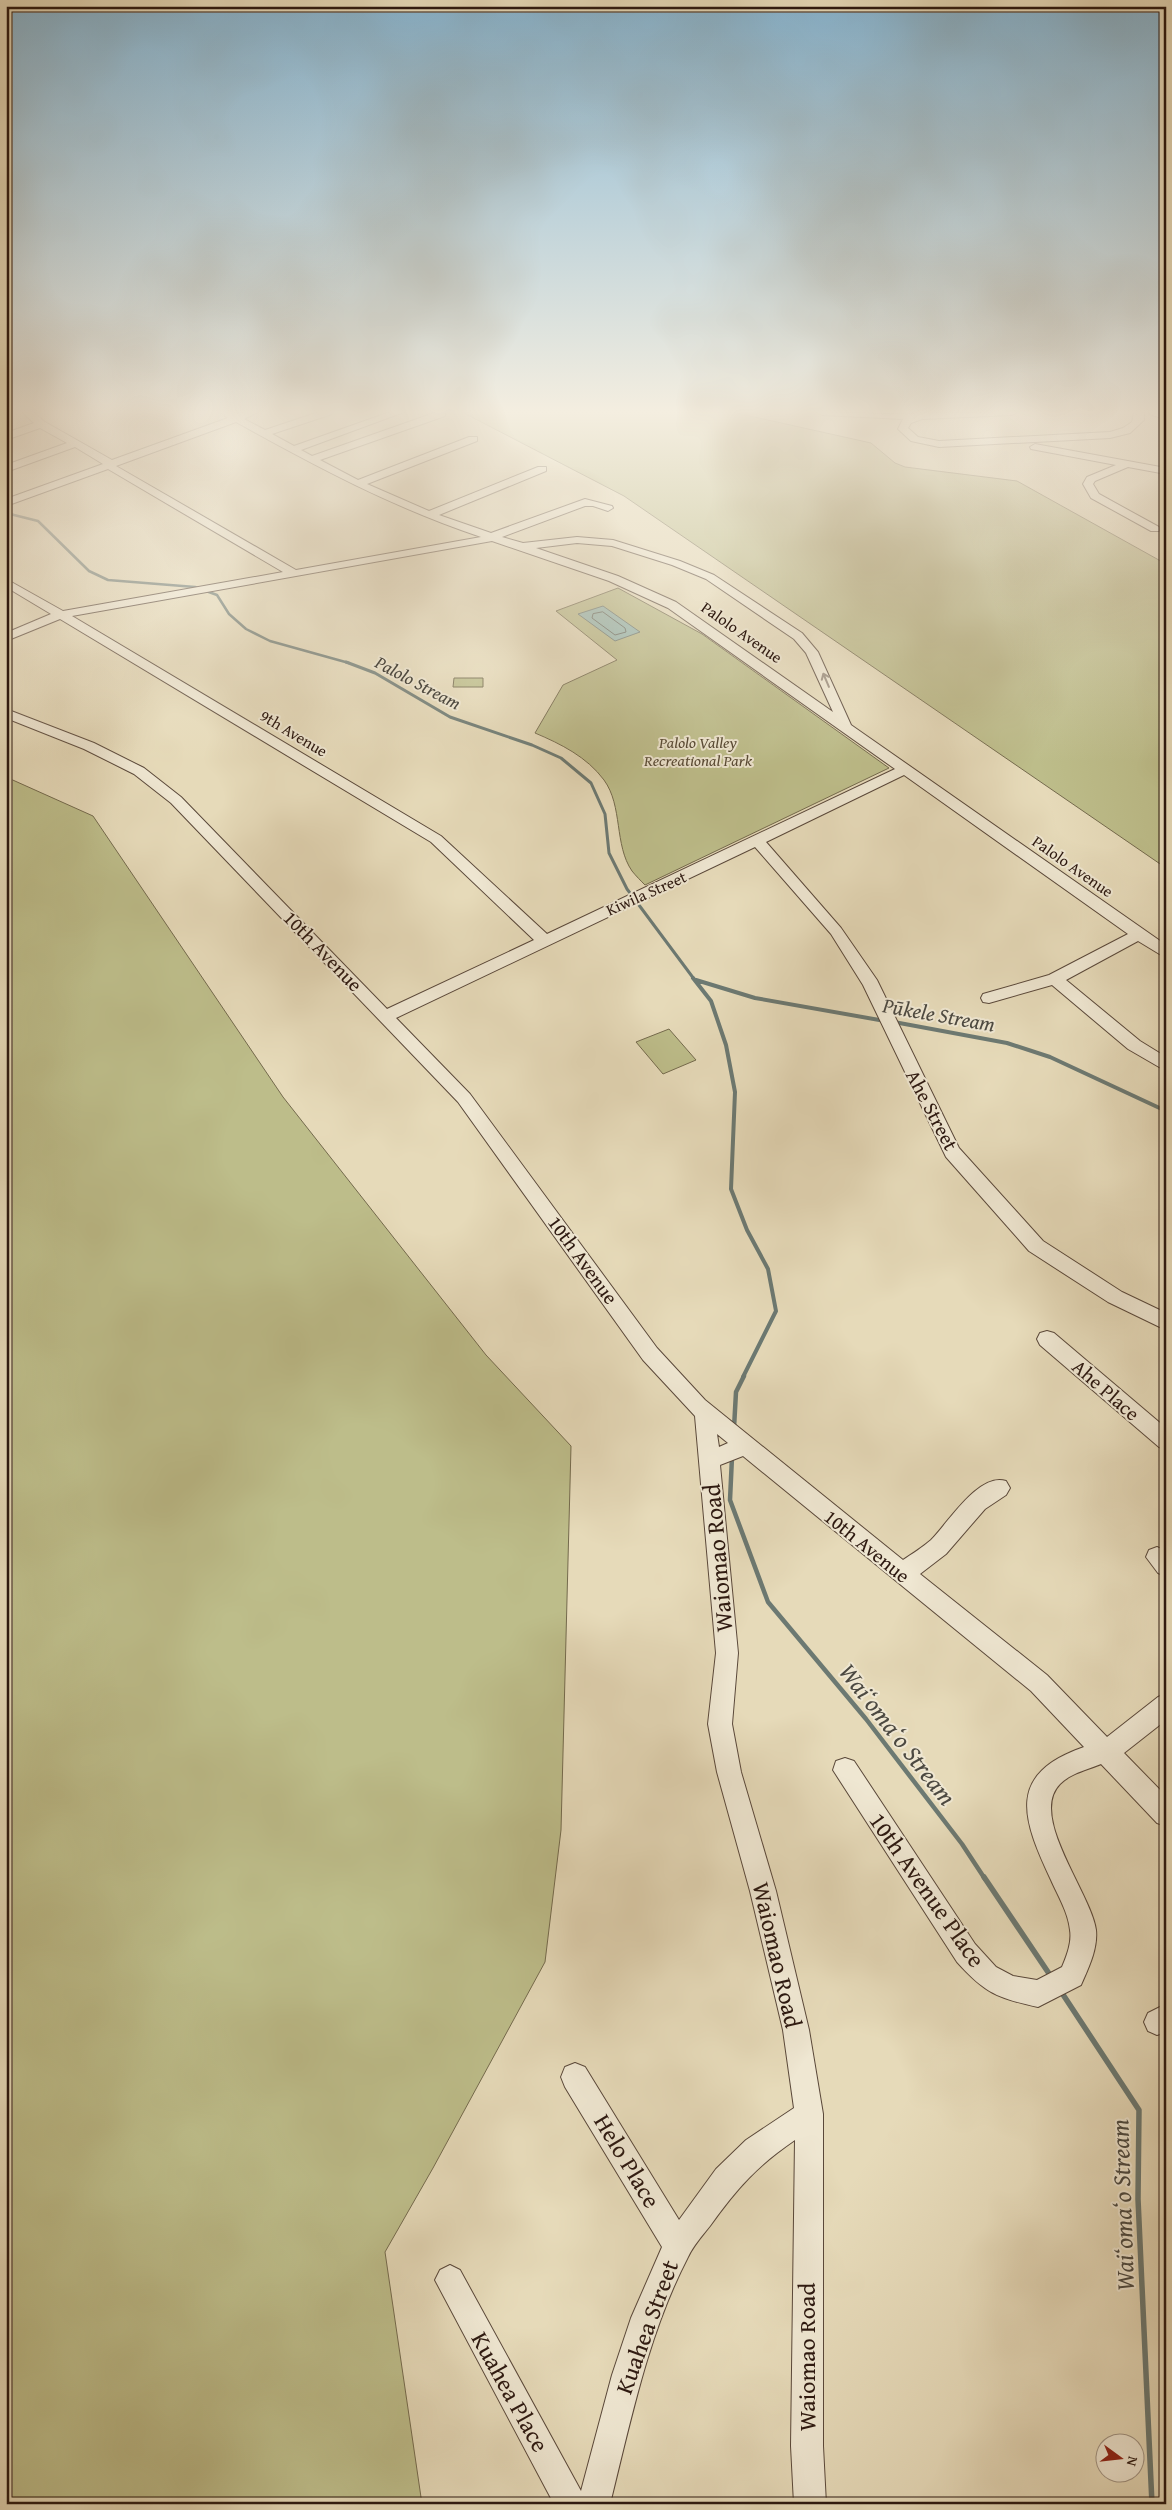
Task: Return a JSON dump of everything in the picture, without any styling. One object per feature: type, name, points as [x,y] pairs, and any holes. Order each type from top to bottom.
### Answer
[{"type":"street","points":[[218,529],[294,574]]},
{"type":"street","name":"Palolo Avenue","points":[[472,529],[619,580],[672,605],[845,725],[1166,953]]},
{"type":"street","points":[[6,637],[60,615],[221,588],[493,536],[512,529]]},
{"type":"street","points":[[520,546],[576,540],[605,541],[654,555],[710,577],[798,636],[812,652],[845,725]]},
{"type":"street","name":"9th Avenue","points":[[6,582],[436,839],[544,940]]},
{"type":"street","name":"10th Avenue","points":[[6,712],[89,746],[138,771],[176,800],[464,1098],[650,1354],[705,1412],[902,1574],[1039,1683],[1107,1750],[1166,1814]]},
{"type":"street","name":"Kiwila Street","points":[[386,1016],[620,904],[758,842],[905,769]]},
{"type":"street","name":"Ahe Street","points":[[758,842],[836,931],[871,984],[952,1152],[1036,1246],[1115,1297],[1166,1322]]},
{"type":"street","points":[[989,998],[1055,979],[1139,934]]},
{"type":"street","points":[[1055,979],[1134,1045],[1166,1065]]},
{"type":"street","name":"Ahe Place","points":[[1047,1338],[1166,1441]]},
{"type":"street","name":"Waiomao Road","points":[[705,1412],[727,1653],[720,1724],[729,1772],[763,1890],[796,2030],[809,2114],[807,2446],[810,2504]]},
{"type":"street","points":[[709,1460],[745,1446]]},
{"type":"street","points":[[902,1574],[938,1547],[959,1526],[977,1502],[999,1488]]},
{"type":"street","points":[[1107,1750],[1166,1705]]},
{"type":"street","name":"10th Avenue Place","points":[[845,1770],[966,1953],[987,1976],[1010,1988],[1038,1994],[1072,1976],[1083,1949],[1083,1928],[1073,1900],[1039,1824],[1038,1795],[1050,1777],[1075,1761],[1107,1750]]},
{"type":"street","name":"Helo Place","points":[[575,2077],[678,2245]]},
{"type":"street","name":"Kuahea Street","points":[[594,2504],[626,2375],[646,2318],[678,2245],[726,2179],[756,2150],[809,2114]]},
{"type":"street","name":"Kuahea Place","points":[[450,2280],[571,2504]]},
{"type":"green space","points":[[672,529],[1103,529],[1166,564],[1166,868]]},
{"type":"green space","name":"Palolo Valley Recreational Park","points":[[618,588],[702,634],[889,768],[645,885],[632,871],[626,861],[614,802],[604,780],[582,758],[535,733],[563,685],[617,660],[556,611]]},
{"type":"green space","points":[[454,678],[483,678],[483,687],[453,687]]},
{"type":"green space","points":[[6,777],[93,816],[283,1097],[486,1355],[571,1446],[561,1830],[545,1962],[385,2252],[422,2504],[6,2504]]},
{"type":"green space","points":[[669,1029],[696,1060],[663,1074],[636,1042]]},
{"type":"water","points":[[603,606],[640,632],[615,641],[578,614]]},
{"type":"waterway","name":"Palolo Stream","points":[[46,529],[89,571],[108,580],[195,587],[217,595],[229,614],[246,629],[270,641],[348,663]]},
{"type":"waterway","name":"Palolo Stream","points":[[348,663],[375,673],[450,717],[532,745],[561,758],[591,783],[605,814],[609,853],[627,889],[694,979]]},
{"type":"waterway","name":"Waiʻomaʻo Stream","points":[[693,978],[711,1001],[726,1045],[735,1092],[731,1189],[747,1230],[768,1269],[776,1311],[743,1377]]},
{"type":"waterway","name":"Pūkele Stream","points":[[696,980],[755,998],[885,1021]]},
{"type":"waterway","name":"Pūkele Stream","points":[[894,1022],[1007,1043],[1050,1057],[1166,1111]]},
{"type":"waterway","name":"Waiʻomaʻo Stream","points":[[734,1428],[736,1392],[744,1376]]},
{"type":"waterway","name":"Waiʻomaʻo Stream","points":[[732,1457],[730,1500],[768,1602],[866,1719],[962,1844],[985,1879]]},
{"type":"waterway","name":"Waiʻomaʻo Stream","points":[[984,1877],[1052,1978]]},
{"type":"waterway","name":"Waiʻomaʻo Stream","points":[[1060,1990],[1139,2110],[1138,2199],[1152,2504]]}]
